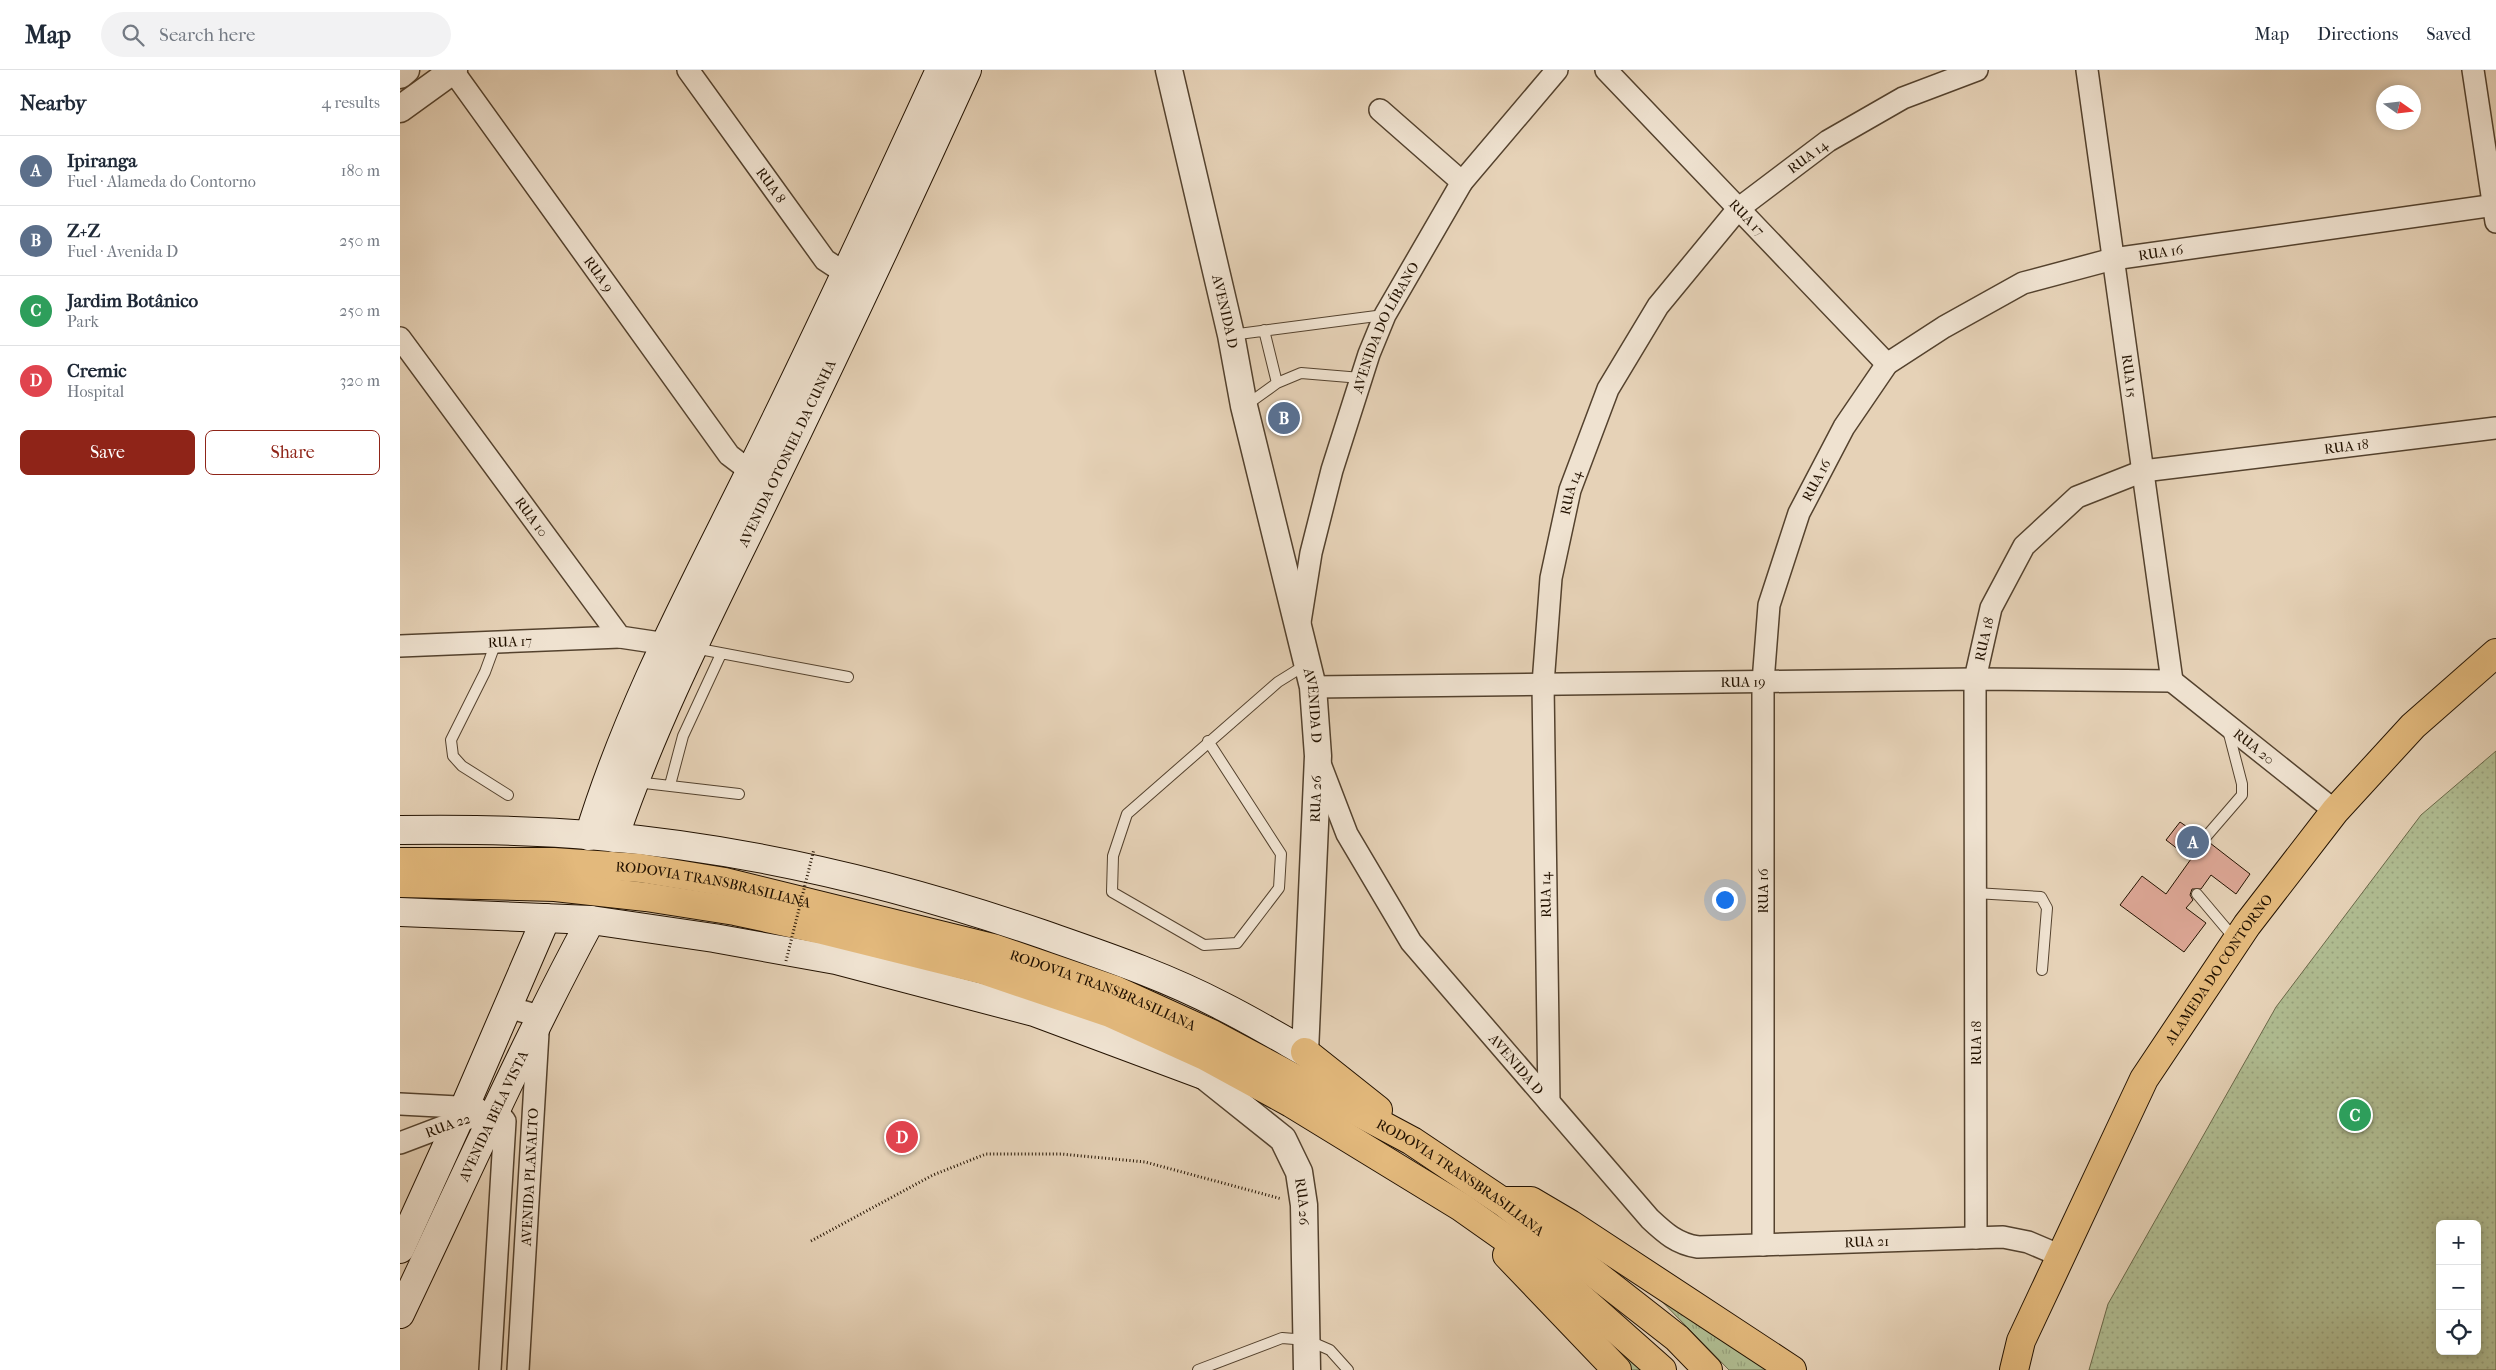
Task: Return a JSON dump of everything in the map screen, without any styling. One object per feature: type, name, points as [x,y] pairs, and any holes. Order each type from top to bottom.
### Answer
[{"type":"main road","name":"AVENIDA OTONIEL DA CUNHA","points":[[602,837],[633,782],[857,281],[940,70]]},
{"type":"main road","name":"AVENIDA OTONIEL DA CUNHA","points":[[602,837],[605,783],[663,645],[750,471],[857,281],[967,70]]},
{"type":"main road","name":"ALAMEDA DO CONTORNO","points":[[2014,1370],[2021,1341],[2144,1079],[2236,941],[2335,811],[2413,726],[2496,653]]},
{"type":"main road","name":"RODOVIA TRANSBRASILIANA","points":[[400,830],[523,831],[602,837],[729,853],[848,877],[966,908],[1110,957],[1220,1004],[1305,1052]]},
{"type":"main road","name":"RODOVIA TRANSBRASILIANA","points":[[400,862],[554,862],[640,868],[725,882],[993,948],[1115,990],[1212,1034],[1412,1141],[1503,1202],[1677,1338],[1708,1370]]},
{"type":"main road","name":"RODOVIA TRANSBRASILIANA","points":[[400,883],[554,886],[646,897],[736,911],[818,929],[983,970],[1110,1012],[1205,1056],[1291,1104],[1461,1207],[1546,1267],[1662,1370]]},
{"type":"main road","points":[[400,912],[591,920],[714,938],[836,960],[1034,1012],[1203,1075],[1291,1104]]},
{"type":"main road","points":[[400,1249],[462,1114],[546,918]]},
{"type":"main road","name":"AVENIDA BELA VISTA","points":[[400,1314],[497,1111],[539,1016],[591,920]]},
{"type":"main road","points":[[1305,1052],[1376,1107],[1412,1141]]},
{"type":"main road","points":[[1503,1202],[1531,1201],[1792,1370]]},
{"type":"main road","points":[[1461,1207],[1617,1370]]},
{"type":"main road","name":"ALAMEDA DO CONTORNO","points":[[1998,1370],[2021,1341]]},
{"type":"street","points":[[400,74],[406,70]]},
{"type":"street","points":[[400,109],[454,70]]},
{"type":"street","name":"RUA 9","points":[[454,70],[729,455],[750,471]]},
{"type":"street","name":"RUA 8","points":[[688,70],[825,260],[857,281]]},
{"type":"street","name":"AVENIDA D","points":[[1170,70],[1231,335],[1244,406],[1310,675],[1318,756],[1347,834],[1411,942],[1650,1219],[1671,1238]]},
{"type":"street","name":"AVENIDA DO LÍBANO","points":[[1299,627],[1313,544],[1332,470],[1361,378],[1386,315],[1462,182],[1557,70]]},
{"type":"street","name":"RUA 17","points":[[1606,70],[1887,364]]},
{"type":"street","name":"RUA 14","points":[[1549,1102],[1543,684],[1551,578],[1570,490],[1608,389],[1658,306],[1738,208],[1828,141],[1903,98],[1977,70]]},
{"type":"street","name":"RUA 15","points":[[2087,70],[2172,681]]},
{"type":"street","points":[[2473,70],[2495,211]]},
{"type":"street","points":[[1380,110],[1462,182]]},
{"type":"street","name":"RUA 16","points":[[1762,1245],[1763,682],[1769,605],[1799,513],[1844,427],[1887,364],[1944,327],[2023,283],[2113,259],[2495,211]]},
{"type":"street","name":"RUA 10","points":[[400,338],[620,637]]},
{"type":"street","name":"RUA 18","points":[[1976,1238],[1975,679],[1991,608],[2024,546],[2077,497],[2143,471],[2496,428]]},
{"type":"street","points":[[620,637],[663,645],[694,647]]},
{"type":"street","name":"RUA 17","points":[[400,646],[620,637]]},
{"type":"street","name":"RUA 19","points":[[1310,675],[1543,684],[1975,679],[2172,681]]},
{"type":"street","name":"RUA 20","points":[[2172,681],[2335,811]]},
{"type":"street","name":"RUA 26","points":[[1305,1052],[1318,756]]},
{"type":"street","points":[[508,1007],[539,1016]]},
{"type":"street","name":"AVENIDA PLANALTO","points":[[518,1370],[539,1016]]},
{"type":"street","name":"RUA 26","points":[[1203,1075],[1283,1139],[1300,1172],[1304,1205],[1308,1370]]},
{"type":"street","points":[[400,1104],[462,1114],[497,1111]]},
{"type":"street","name":"AVENIDA PLANALTO","points":[[490,1370],[505,1121],[497,1111]]},
{"type":"street","name":"RUA 22","points":[[400,1143],[462,1114]]},
{"type":"street","name":"RUA 21","points":[[1671,1238],[1684,1244],[1698,1247],[2003,1237],[2028,1242],[2061,1256]]},
{"type":"lane","points":[[1231,335],[1386,315]]},
{"type":"lane","points":[[1264,330],[1277,383]]},
{"type":"lane","points":[[1244,406],[1277,383],[1301,373],[1361,378]]},
{"type":"lane","points":[[496,642],[485,672],[452,740],[452,756],[462,766],[508,795]]},
{"type":"lane","points":[[694,647],[721,654],[848,677]]},
{"type":"lane","points":[[670,785],[683,736],[721,654]]},
{"type":"lane","points":[[1208,741],[1281,854],[1279,888],[1237,943],[1204,945],[1112,892],[1113,856],[1127,814],[1208,741],[1278,682],[1310,675]]},
{"type":"lane","points":[[2204,839],[2242,795],[2242,784],[2227,724]]},
{"type":"lane","points":[[633,782],[739,794]]},
{"type":"lane","points":[[1976,893],[2041,897],[2047,908],[2042,970]]},
{"type":"lane","points":[[2197,894],[2236,941]]},
{"type":"lane","points":[[1198,1370],[1282,1338],[1307,1340],[1330,1350],[1348,1370]]},
{"type":"path","points":[[786,961],[814,849]]},
{"type":"path","points":[[811,1241],[933,1175],[986,1154],[1061,1154],[1145,1162],[1304,1205]]},
{"type":"green space","points":[[2496,751],[2496,1370],[2089,1370],[2108,1304],[2276,1007],[2421,815]]},
{"type":"green space","points":[[1645,1284],[1780,1370],[1729,1370]]},
{"type":"green space","points":[[1607,1334],[1642,1370],[1627,1370],[1603,1343]]},
{"type":"building","points":[[2180,822],[2199,835],[2197,841],[2200,844],[2206,846],[2210,843],[2250,874],[2236,894],[2211,875],[2201,889],[2192,889],[2190,895],[2193,900],[2186,908],[2206,923],[2184,952],[2120,905],[2142,876],[2166,894],[2191,859],[2166,840]]},
{"type":"place","name":"Z+Z","points":[[1284,418]]},
{"type":"place","name":"Ipiranga","points":[[2193,842]]},
{"type":"place","name":"Jardim Botânico","points":[[2355,1115]]},
{"type":"place","name":"Cremic","points":[[902,1137]]}]
